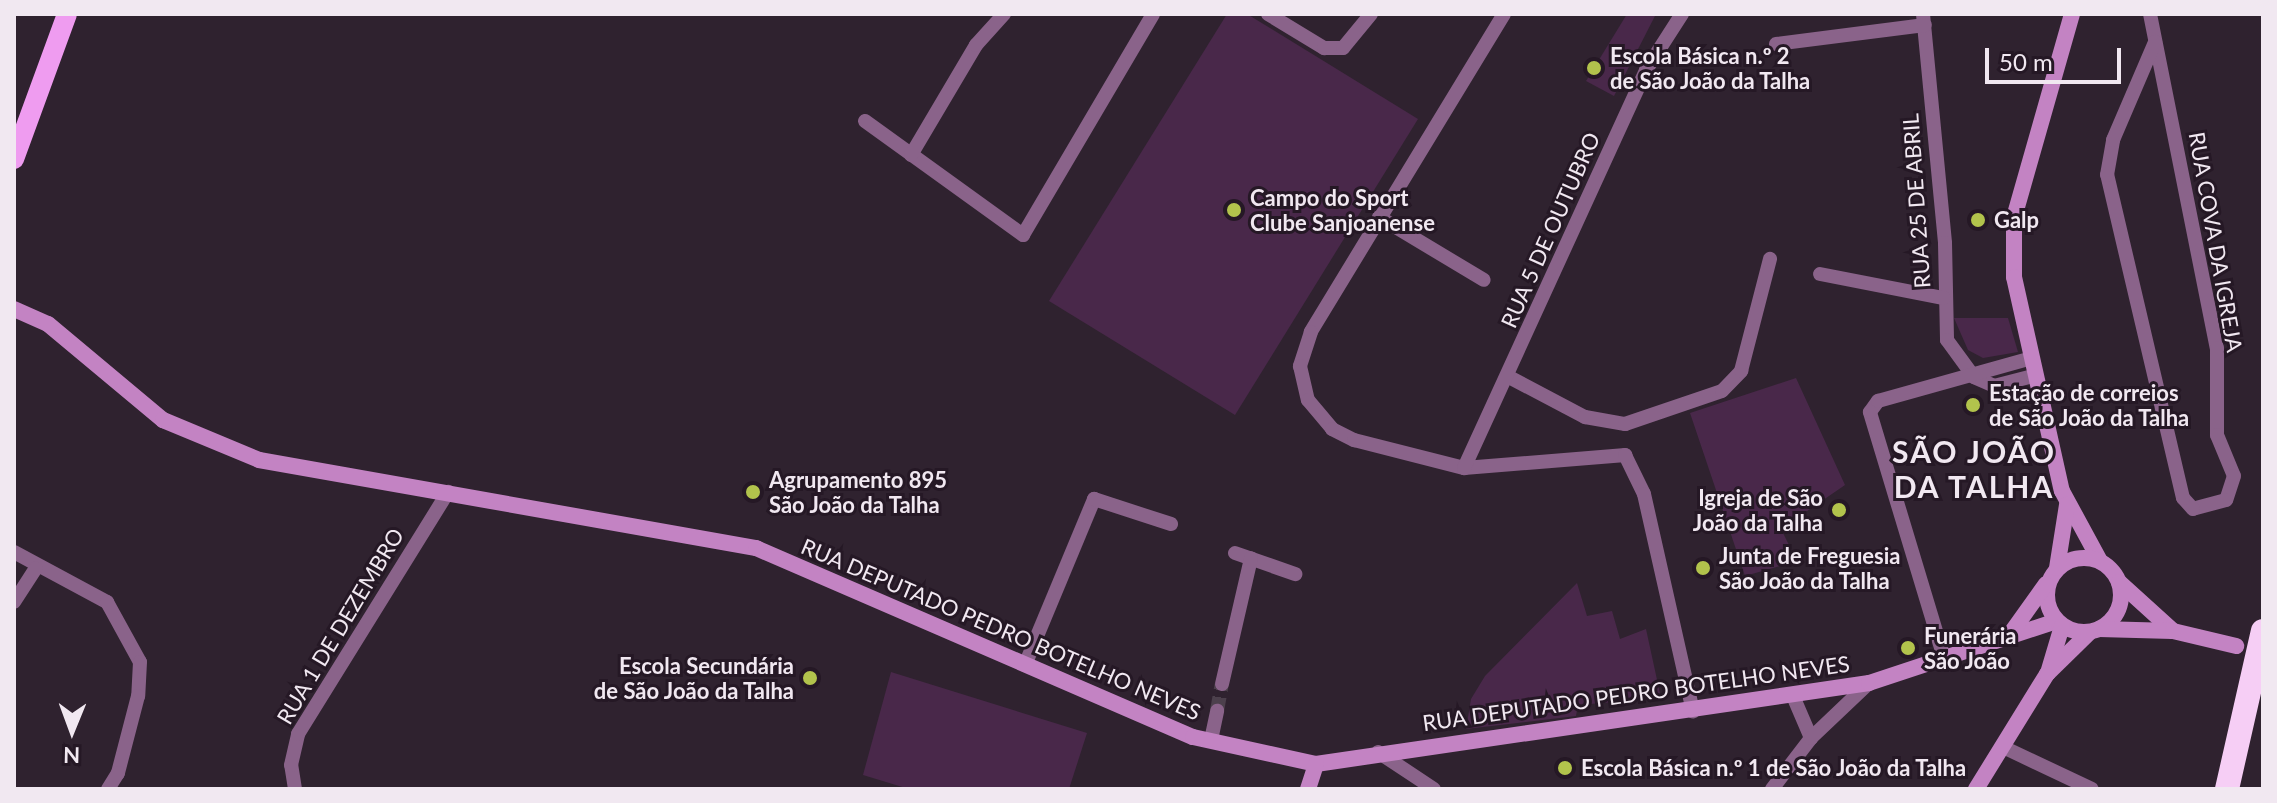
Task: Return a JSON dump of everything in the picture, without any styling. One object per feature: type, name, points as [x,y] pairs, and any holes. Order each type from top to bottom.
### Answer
[{"type":"highway","points":[[2227,789],[2263,631]]},
{"type":"main road","points":[[14,159],[67,14]]},
{"type":"street","points":[[911,155],[976,45],[1004,14]]},
{"type":"street","points":[[865,121],[1023,235],[1153,14]]},
{"type":"street","points":[[1268,14],[1324,48],[1343,48],[1371,14]]},
{"type":"street","points":[[1504,14],[1311,332],[1300,366],[1308,400],[1332,429],[1354,440],[1464,468],[1625,455],[1644,494],[1693,712]]},
{"type":"street","name":"RUA 5 DE OUTUBRO","points":[[1464,468],[1509,377],[1646,70],[1682,14]]},
{"type":"street","points":[[2072,14],[2014,217],[2014,277],[2028,359],[2067,505],[2100,561],[2173,631]]},
{"type":"street","name":"RUA COVA DA IGREJA","points":[[2150,14],[2217,348],[2217,435],[2234,476],[2226,500],[2193,509],[2183,498],[2107,175],[2113,140],[2155,42]]},
{"type":"street","points":[[1776,44],[1924,20]]},
{"type":"street","name":"RUA 25 DE ABRIL","points":[[1924,20],[1945,243],[1947,340],[1974,377]]},
{"type":"street","points":[[1379,217],[1484,280]]},
{"type":"street","points":[[1509,377],[1585,417],[1625,424],[1722,391],[1741,371],[1770,259]]},
{"type":"street","points":[[1820,274],[1944,298]]},
{"type":"street","name":"RUA DEPUTADO PEDRO BOTELHO NEVES","points":[[14,309],[48,324],[163,420],[259,460],[756,548],[1025,665],[1211,740],[1316,764],[1376,751],[1693,712],[1869,683],[1945,661],[2015,633],[2060,623]]},
{"type":"street","points":[[1945,661],[1874,406],[2028,359]]},
{"type":"street","points":[[1974,377],[1994,386],[2033,376]]},
{"type":"street","name":"RUA 1 DE DEZEMBRO","points":[[295,789],[291,765],[298,734],[448,492]]},
{"type":"street","points":[[1025,665],[1094,499],[1171,524]]},
{"type":"street","points":[[1976,789],[2048,669],[2060,623],[2047,601],[2067,505]]},
{"type":"street","points":[[14,552],[36,568],[107,602],[140,662],[138,696],[118,773],[108,789]]},
{"type":"street","points":[[1235,553],[1295,574]]},
{"type":"street","points":[[1222,684],[1251,558]]},
{"type":"street","points":[[2048,669],[2042,639],[2015,633],[2054,573],[2077,558],[2100,561]]},
{"type":"street","points":[[14,602],[36,568]]},
{"type":"street","points":[[2048,669],[2116,614],[2119,582]]},
{"type":"street","points":[[2060,623],[2094,630],[2173,631],[2236,646]]},
{"type":"street","points":[[1772,789],[1811,738],[1869,683]]},
{"type":"street","points":[[1793,696],[1811,738]]},
{"type":"street","points":[[1211,740],[1217,711]]},
{"type":"street","points":[[2003,747],[2092,789]]},
{"type":"street","points":[[1376,751],[1434,789]]},
{"type":"street","points":[[1308,789],[1316,764]]},
{"type":"shaded area","name":"Campo do Sport Clube Sanjoanense","points":[[1227,14],[1247,14],[1418,119],[1235,415],[1049,301]]},
{"type":"shaded area","points":[[1627,14],[1656,14],[1614,96],[1586,81]]},
{"type":"shaded area","points":[[1954,318],[2008,318],[2018,352],[1983,358],[1968,350]]},
{"type":"shaded area","points":[[1796,378],[1845,485],[1781,529],[1797,561],[1745,576],[1690,413]]},
{"type":"shaded area","points":[[1577,583],[1587,616],[1612,611],[1620,639],[1646,629],[1661,698],[1578,705],[1576,716],[1466,729],[1471,699],[1485,676]]},
{"type":"shaded area","points":[[891,672],[1087,733],[1069,789],[909,789],[863,775]]},
{"type":"tunnel","points":[[1217,711],[1222,684]]},
{"type":"place","name":"Escola Básica n.º 2 de São João da Talha","points":[[1594,68]]},
{"type":"place","name":"Campo do Sport Clube Sanjoanense","points":[[1234,210]]},
{"type":"place","name":"Galp","points":[[1978,220]]},
{"type":"place","name":"Estação de correios de São João da Talha","points":[[1973,405]]},
{"type":"place","name":"Agrupamento 895 São João da Talha","points":[[753,492]]},
{"type":"place","name":"Igreja de São João da Talha","points":[[1839,510]]},
{"type":"place","name":"Junta de Freguesia São João da Talha","points":[[1703,568]]},
{"type":"place","name":"Funerária São João","points":[[1908,648]]},
{"type":"place","name":"Escola Secundária de São João da Talha","points":[[810,678]]},
{"type":"place","name":"Escola Básica n.º 1 de São João da Talha","points":[[1565,768]]},
{"type":"district","name":"SÃO JOÃO DA TALHA","points":[[1974,468]]}]
